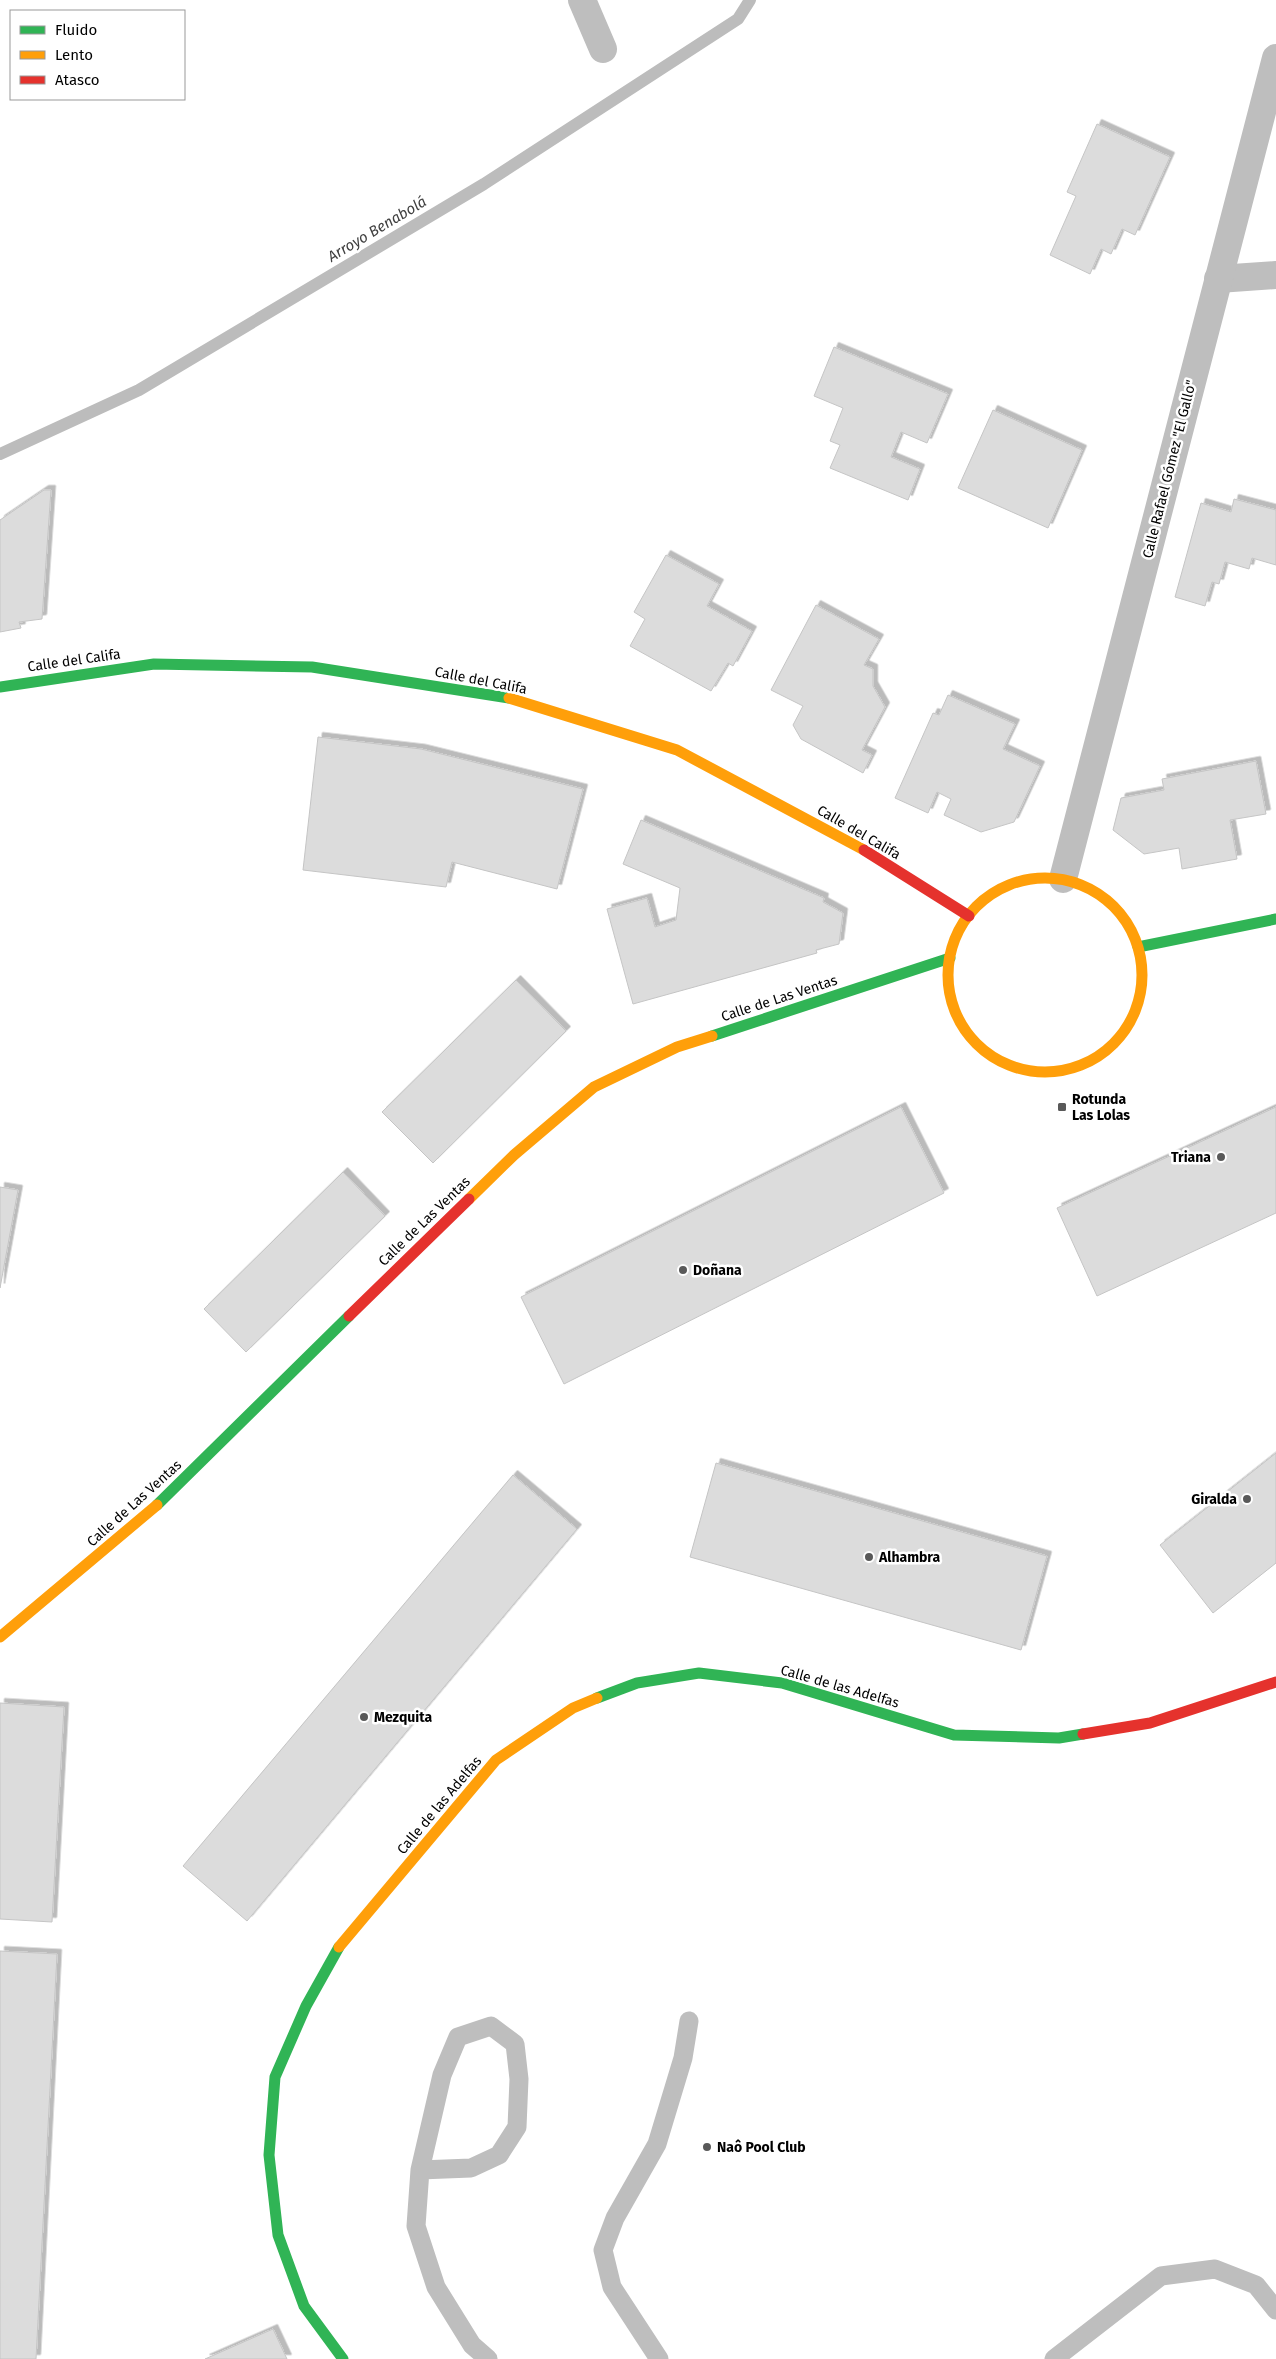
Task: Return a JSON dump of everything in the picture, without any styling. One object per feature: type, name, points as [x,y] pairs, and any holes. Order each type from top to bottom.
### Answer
[{"type":"street","points":[[582,0],[603,49]]},
{"type":"street","name":"Calle Rafael Gómez \"El Gallo\"","points":[[1063,879],[1276,58]]},
{"type":"street","points":[[1218,279],[1276,275]]},
{"type":"street","name":"Calle del Califa","points":[[0,686],[154,664],[302,667],[513,699],[677,750],[844,838],[969,916]]},
{"type":"street","points":[[1045,878],[1063,879],[1089,888],[1110,902],[1127,923],[1138,947],[1142,972],[1140,996],[1132,1020],[1117,1040],[1098,1056],[1076,1067],[1051,1072],[1026,1070],[1002,1062],[982,1048],[965,1030],[954,1007],[949,983],[950,958],[957,936],[969,916],[981,903],[1011,884],[1045,878]]},
{"type":"street","points":[[1138,947],[1276,919]]},
{"type":"street","name":"Calle de Las Ventas","points":[[0,1637],[144,1517],[514,1155],[594,1087],[677,1047],[950,958]]},
{"type":"street","name":"Calle de las Adelfas","points":[[343,2359],[304,2306],[278,2236],[269,2155],[275,2077],[306,2006],[338,1950],[496,1760],[573,1708],[637,1683],[699,1673],[782,1683],[954,1735],[1050,1737],[1150,1723],[1276,1682]]},
{"type":"lane","points":[[659,2359],[612,2286],[603,2250],[615,2218],[657,2144],[683,2058],[689,2020]]},
{"type":"lane","points":[[420,2170],[471,2168],[499,2155],[517,2127],[519,2079],[515,2044],[491,2026],[458,2037],[442,2076],[420,2170],[416,2226],[436,2287],[472,2345],[488,2359]]},
{"type":"lane","points":[[1054,2359],[1161,2276],[1215,2269],[1256,2285],[1276,2310]]},
{"type":"building","points":[[1097,124],[1170,157],[1135,235],[1122,229],[1111,254],[1101,249],[1090,274],[1050,255],[1076,196],[1067,192]]},
{"type":"building","points":[[834,347],[948,394],[927,443],[901,432],[891,457],[920,469],[908,500],[830,468],[840,445],[830,441],[843,408],[814,396]]},
{"type":"building","points":[[993,410],[1082,450],[1048,528],[958,488]]},
{"type":"building","points":[[44,490],[51,490],[42,619],[19,622],[21,628],[0,632],[0,520]]},
{"type":"building","points":[[1234,499],[1276,510],[1276,565],[1252,558],[1249,569],[1225,562],[1219,584],[1212,582],[1205,606],[1175,597],[1201,503],[1231,512]]},
{"type":"building","points":[[666,555],[719,584],[707,606],[752,631],[733,666],[728,663],[711,691],[630,646],[645,619],[634,612]]},
{"type":"building","points":[[816,605],[879,639],[864,665],[873,669],[873,686],[885,707],[862,750],[872,755],[863,773],[801,739],[793,725],[803,706],[771,690]]},
{"type":"building","points":[[948,695],[1015,724],[1003,749],[1040,766],[1014,822],[981,832],[944,815],[951,799],[937,792],[928,813],[895,798],[933,713],[939,715]]},
{"type":"building","points":[[318,737],[421,749],[583,789],[557,889],[452,862],[446,887],[303,870]]},
{"type":"building","points":[[1256,761],[1266,814],[1230,820],[1237,859],[1182,869],[1179,848],[1144,854],[1113,830],[1121,798],[1164,790],[1162,779]]},
{"type":"building","points":[[641,820],[824,898],[823,902],[843,913],[839,944],[816,950],[817,953],[633,1004],[607,909],[647,898],[655,927],[676,920],[680,888],[623,864]]},
{"type":"building","points":[[516,980],[566,1031],[433,1163],[382,1112]]},
{"type":"building","name":"Doñana","points":[[901,1107],[944,1193],[564,1384],[521,1297]]},
{"type":"building","name":"Triana","points":[[1276,1107],[1276,1213],[1097,1296],[1057,1208]]},
{"type":"building","points":[[343,1172],[385,1216],[246,1352],[204,1309]]},
{"type":"building","points":[[0,1187],[18,1190],[0,1288]]},
{"type":"building","name":"Giralda","points":[[1276,1453],[1276,1563],[1213,1613],[1160,1545]]},
{"type":"building","name":"Alhambra","points":[[716,1463],[1047,1556],[1021,1650],[690,1557]]},
{"type":"building","name":"Mezquita","points":[[513,1475],[577,1529],[247,1921],[183,1866]]},
{"type":"building","points":[[0,1703],[64,1707],[52,1922],[0,1919]]},
{"type":"building","points":[[0,1951],[57,1954],[36,2359],[0,2359]]},
{"type":"building","points":[[273,2329],[287,2359],[205,2359]]},
{"type":"waterway","name":"Arroyo Benabolá","points":[[0,454],[139,390],[484,184],[738,19],[750,0]]},
{"type":"traffic: fast","points":[[0,687],[154,664],[312,667],[509,698]]},
{"type":"traffic: fast","points":[[1138,947],[1276,919]]},
{"type":"traffic: fast","points":[[712,1036],[950,958]]},
{"type":"traffic: fast","points":[[157,1505],[349,1316]]},
{"type":"traffic: fast","points":[[597,1698],[637,1683],[699,1673],[782,1683],[954,1735],[1059,1738],[1083,1734]]},
{"type":"traffic: fast","points":[[339,1947],[306,2006],[275,2077],[269,2155],[278,2235],[304,2306],[343,2359]]},
{"type":"traffic: slow","points":[[509,698],[677,750],[864,850]]},
{"type":"traffic: slow","points":[[1045,878],[1064,880],[1091,890],[1106,900],[1120,914],[1134,938],[1140,956],[1142,975],[1140,994],[1130,1021],[1120,1036],[1106,1050],[1082,1064],[1064,1070],[1045,1072],[1026,1070],[999,1060],[984,1050],[970,1036],[956,1012],[950,994],[948,975],[950,956],[960,929],[970,914],[984,900],[1008,886],[1026,880],[1045,878]]},
{"type":"traffic: slow","points":[[469,1199],[514,1155],[594,1087],[677,1047],[712,1036]]},
{"type":"traffic: slow","points":[[0,1637],[157,1505]]},
{"type":"traffic: slow","points":[[339,1947],[496,1760],[573,1708],[597,1698]]},
{"type":"traffic: jam","points":[[864,850],[969,916]]},
{"type":"traffic: jam","points":[[349,1316],[469,1199]]},
{"type":"traffic: jam","points":[[1083,1734],[1150,1723],[1276,1682]]},
{"type":"place","name":"Rotunda Las Lolas","points":[[1062,1107]]},
{"type":"place","name":"Triana","points":[[1221,1157]]},
{"type":"place","name":"Doñana","points":[[683,1270]]},
{"type":"place","name":"Giralda","points":[[1247,1499]]},
{"type":"place","name":"Alhambra","points":[[869,1557]]},
{"type":"place","name":"Mezquita","points":[[364,1717]]},
{"type":"place","name":"Naô Pool Club","points":[[707,2147]]}]
